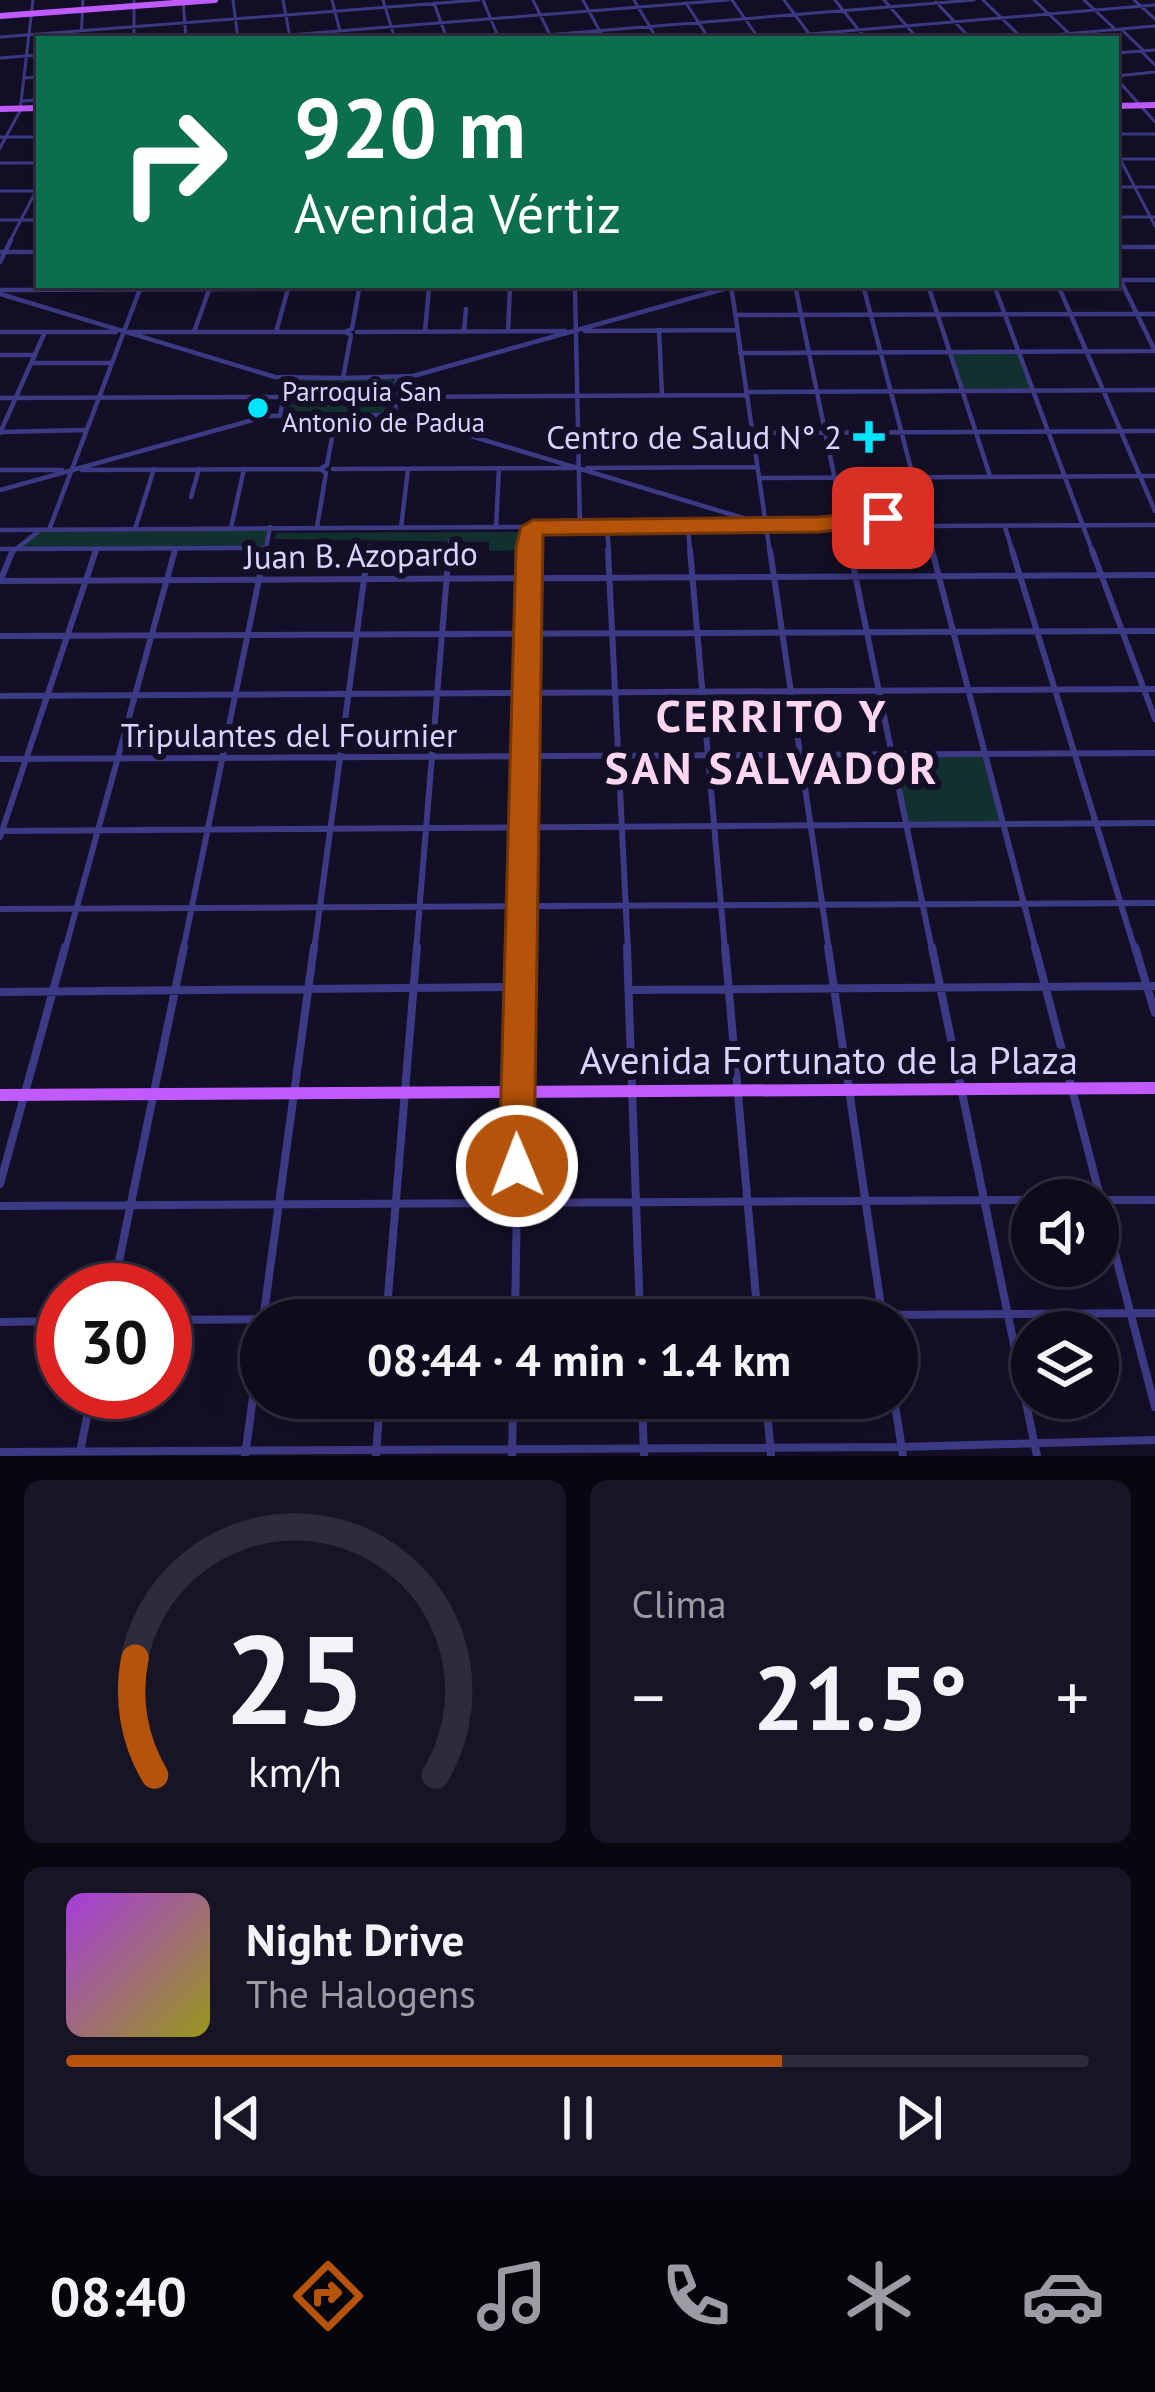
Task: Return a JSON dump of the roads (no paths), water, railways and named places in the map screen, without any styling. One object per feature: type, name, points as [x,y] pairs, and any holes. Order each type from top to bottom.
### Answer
[{"type":"main road","points":[[0,16],[215,0]]},
{"type":"main road","points":[[1119,107],[1149,104]]},
{"type":"main road","points":[[0,110],[36,106]]},
{"type":"main road","name":"Avenida Fortunato de la Plaza","points":[[0,1096],[1155,1088]]},
{"type":"street","points":[[0,148],[21,107],[33,0]]},
{"type":"street","points":[[81,36],[83,0]]},
{"type":"street","points":[[233,0],[238,36]]},
{"type":"street","points":[[283,0],[290,36]]},
{"type":"street","points":[[332,0],[341,36]]},
{"type":"street","points":[[383,0],[393,36]]},
{"type":"street","points":[[0,37],[481,0],[497,36]]},
{"type":"street","points":[[533,0],[550,36]]},
{"type":"street","points":[[583,0],[602,36]]},
{"type":"street","points":[[634,0],[654,36]]},
{"type":"street","points":[[298,36],[730,0],[757,36]]},
{"type":"street","points":[[784,0],[811,36]]},
{"type":"street","points":[[835,0],[864,36]]},
{"type":"street","points":[[884,0],[914,36]]},
{"type":"street","points":[[559,36],[974,0]]},
{"type":"street","points":[[983,0],[1019,36]]},
{"type":"street","points":[[1034,0],[1071,36]]},
{"type":"street","points":[[1084,0],[1155,64]]},
{"type":"street","points":[[1134,0],[1155,19]]},
{"type":"street","points":[[183,1],[186,36]]},
{"type":"street","points":[[434,2],[446,36]]},
{"type":"street","points":[[685,2],[707,36]]},
{"type":"street","points":[[936,2],[967,36]]},
{"type":"street","points":[[134,3],[134,36]]},
{"type":"street","points":[[819,36],[1155,5]]},
{"type":"street","points":[[1050,36],[1154,27]]},
{"type":"street","points":[[1088,32],[1093,36]]},
{"type":"street","points":[[1119,52],[1155,50]]},
{"type":"street","points":[[0,58],[36,55]]},
{"type":"street","points":[[1119,77],[1155,72]]},
{"type":"street","points":[[24,78],[36,76]]},
{"type":"street","points":[[1119,79],[1149,104],[1155,122]]},
{"type":"street","points":[[1119,134],[1155,134]]},
{"type":"street","points":[[3,137],[36,137]]},
{"type":"street","points":[[1119,160],[1155,159]]},
{"type":"street","points":[[1119,162],[1155,226]]},
{"type":"street","points":[[0,163],[36,163]]},
{"type":"street","points":[[1119,187],[1155,187]]},
{"type":"street","points":[[0,191],[36,189]]},
{"type":"street","points":[[0,262],[36,193]]},
{"type":"street","points":[[1119,217],[1152,217]]},
{"type":"street","points":[[0,220],[36,220]]},
{"type":"street","points":[[1119,248],[1155,247]]},
{"type":"street","points":[[3,252],[36,252]]},
{"type":"street","points":[[1119,277],[1155,280]]},
{"type":"street","points":[[740,352],[1155,351],[1119,281]]},
{"type":"street","points":[[0,292],[42,288]]},
{"type":"street","points":[[125,288],[169,288]]},
{"type":"street","points":[[197,288],[226,288]]},
{"type":"street","points":[[266,288],[304,288]]},
{"type":"street","points":[[343,378],[359,288]]},
{"type":"street","points":[[424,331],[429,288]]},
{"type":"street","points":[[508,331],[510,288]]},
{"type":"street","points":[[575,288],[580,527]]},
{"type":"street","points":[[0,292],[288,378],[343,378],[398,377],[724,288]]},
{"type":"street","points":[[731,288],[880,1299]]},
{"type":"street","points":[[796,288],[1036,1456]]},
{"type":"street","points":[[864,288],[1096,1179]]},
{"type":"street","points":[[929,288],[991,477]]},
{"type":"street","points":[[995,288],[1155,718]]},
{"type":"street","points":[[1059,288],[1155,511]]},
{"type":"street","points":[[194,332],[210,289]]},
{"type":"street","points":[[276,332],[288,289]]},
{"type":"street","points":[[0,581],[13,549],[45,530],[140,290]]},
{"type":"street","points":[[464,331],[466,309]]},
{"type":"street","points":[[735,316],[1155,314]]},
{"type":"street","points":[[658,330],[662,395]]},
{"type":"street","points":[[0,332],[737,330]]},
{"type":"street","points":[[46,332],[0,432],[87,430]]},
{"type":"street","points":[[0,355],[35,355]]},
{"type":"street","points":[[32,363],[111,363]]},
{"type":"street","points":[[395,415],[398,377]]},
{"type":"street","points":[[280,415],[288,378]]},
{"type":"street","points":[[396,397],[1155,389]]},
{"type":"street","points":[[0,398],[284,397]]},
{"type":"street","points":[[0,490],[280,415],[395,415],[766,525]]},
{"type":"street","points":[[317,527],[336,416]]},
{"type":"street","points":[[752,433],[1155,431]]},
{"type":"street","points":[[0,470],[757,467]]},
{"type":"street","points":[[496,527],[499,468]]},
{"type":"street","points":[[135,529],[154,469]]},
{"type":"street","points":[[191,496],[199,469]]},
{"type":"street","points":[[231,528],[244,469]]},
{"type":"street","points":[[401,528],[408,469]]},
{"type":"street","points":[[759,478],[1155,476]]},
{"type":"street","points":[[0,530],[766,525],[921,514]]},
{"type":"street","points":[[924,526],[1155,525]]},
{"type":"street","points":[[688,526],[757,1299]]},
{"type":"street","points":[[118,1263],[270,527]]},
{"type":"street","points":[[516,1299],[524,693],[533,527]]},
{"type":"street","points":[[608,527],[621,757],[639,1299]]},
{"type":"street","points":[[1005,527],[1155,1012]]},
{"type":"street","points":[[388,1299],[450,541]]},
{"type":"street","points":[[266,1299],[370,546]]},
{"type":"street","points":[[0,549],[266,548]]},
{"type":"street","points":[[96,549],[1,833],[1155,823]]},
{"type":"street","points":[[0,1184],[175,549]]},
{"type":"street","name":"Juan B. Azopardo","points":[[0,581],[1155,575]]},
{"type":"street","points":[[0,636],[1155,632]]},
{"type":"street","points":[[0,696],[1155,689]]},
{"type":"street","name":"Tripulantes del Fournier","points":[[0,760],[1155,753]]},
{"type":"street","points":[[0,909],[1155,903]]},
{"type":"street","points":[[629,990],[1150,986]]},
{"type":"street","points":[[0,992],[518,987]]},
{"type":"street","points":[[1119,1200],[1155,1199]]},
{"type":"street","points":[[0,1206],[1011,1200]]},
{"type":"street","points":[[1119,1270],[1155,1408]]},
{"type":"street","points":[[918,1316],[1155,1312]]},
{"type":"street","points":[[192,1320],[240,1320]]},
{"type":"street","points":[[0,1322],[36,1321]]},
{"type":"street","points":[[79,1454],[86,1419]]},
{"type":"street","points":[[245,1453],[250,1419]]},
{"type":"street","points":[[376,1453],[378,1419]]},
{"type":"street","points":[[512,1452],[513,1419]]},
{"type":"street","points":[[643,1419],[644,1452]]},
{"type":"street","points":[[768,1419],[770,1452]]},
{"type":"street","points":[[897,1419],[902,1451]]},
{"type":"street","points":[[0,1452],[902,1451],[1034,1441],[1155,1440]]},
{"type":"place","name":"Parroquia San Antonio de Padua","points":[[258,408]]},
{"type":"place","name":"Centro de Salud N° 2","points":[[869,437]]},
{"type":"district","name":"CERRITO Y SAN SALVADOR","points":[[772,742]]}]
